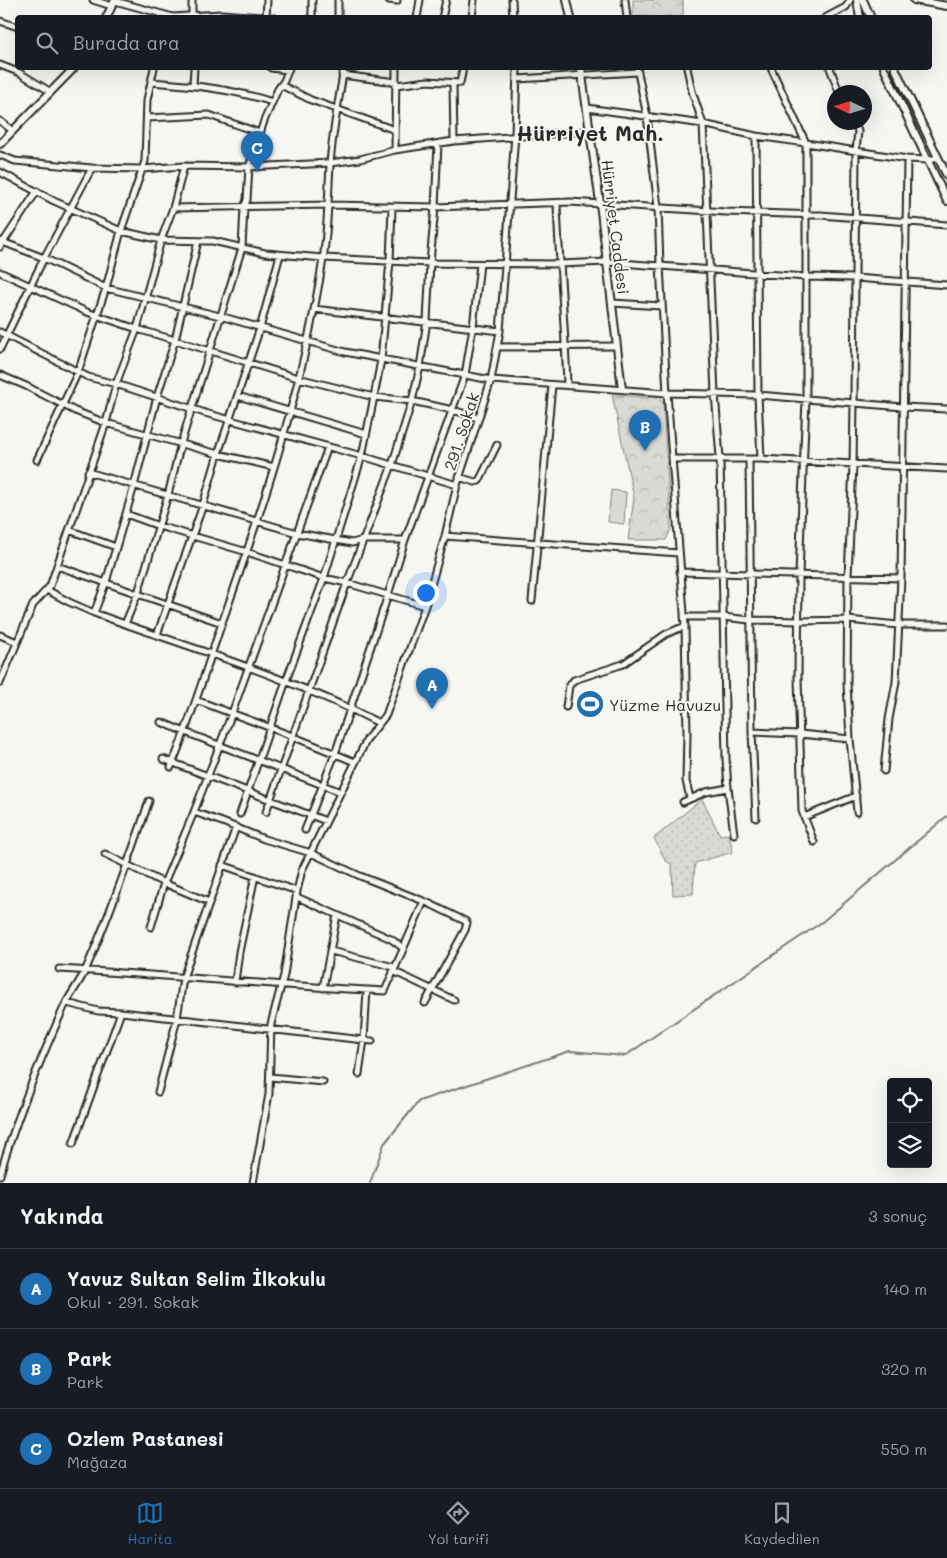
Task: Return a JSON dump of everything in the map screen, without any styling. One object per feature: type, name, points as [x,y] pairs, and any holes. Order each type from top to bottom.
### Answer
[{"type":"street","points":[[93,0],[114,3],[159,15]]},
{"type":"street","points":[[192,0],[192,15],[236,15]]},
{"type":"street","points":[[266,15],[267,0]]},
{"type":"street","points":[[312,0],[312,15]]},
{"type":"street","points":[[338,0],[338,15]]},
{"type":"street","points":[[389,0],[397,2]]},
{"type":"street","points":[[418,15],[420,0]]},
{"type":"street","points":[[443,15],[446,0]]},
{"type":"street","points":[[472,15],[474,0]]},
{"type":"street","points":[[512,0],[513,15]]},
{"type":"street","points":[[568,0],[570,15]]},
{"type":"street","points":[[625,0],[628,15]]},
{"type":"street","points":[[831,15],[846,7],[850,0]]},
{"type":"street","points":[[857,0],[860,15]]},
{"type":"street","points":[[862,0],[870,15]]},
{"type":"street","points":[[914,0],[947,6]]},
{"type":"street","points":[[108,15],[114,3]]},
{"type":"street","points":[[0,21],[15,26]]},
{"type":"street","points":[[0,65],[18,72],[51,92]]},
{"type":"street","points":[[0,144],[72,70]]},
{"type":"street","points":[[37,460],[78,372],[145,161],[148,100],[154,70]]},
{"type":"street","points":[[193,85],[194,70]]},
{"type":"street","points":[[126,624],[159,526],[181,443],[242,248],[244,207],[247,200],[249,167],[272,102],[284,81],[288,70]]},
{"type":"street","points":[[172,765],[257,522],[284,436],[308,342],[324,258],[329,205],[330,163],[343,70]]},
{"type":"street","points":[[395,150],[396,70]]},
{"type":"street","points":[[342,75],[396,83],[428,81],[460,83],[463,70]]},
{"type":"street","name":"291. Sokak","points":[[253,1183],[269,1094],[271,1024],[281,985],[302,870],[367,739],[386,715],[425,606],[459,477],[491,380],[500,331],[511,205],[517,70]]},
{"type":"street","name":"Hürriyet Caddesi","points":[[581,70],[600,204],[622,389]]},
{"type":"street","points":[[518,79],[582,76],[637,70],[647,116],[658,207],[667,392],[685,626],[686,781],[690,798]]},
{"type":"street","points":[[688,70],[692,91],[704,124],[715,393],[720,458],[728,788],[734,834]]},
{"type":"street","points":[[772,70],[806,143],[806,399],[799,575],[798,677],[802,811],[814,842]]},
{"type":"street","points":[[831,70],[836,85]]},
{"type":"street","points":[[885,70],[947,201]]},
{"type":"street","points":[[896,70],[947,176]]},
{"type":"street","points":[[151,82],[193,85],[236,92],[272,102]]},
{"type":"street","points":[[453,83],[454,141]]},
{"type":"street","points":[[281,85],[311,100],[395,130]]},
{"type":"street","points":[[586,108],[704,124],[756,136],[907,160],[938,158]]},
{"type":"street","points":[[147,118],[209,115],[260,133]]},
{"type":"street","points":[[0,121],[13,131]]},
{"type":"street","points":[[0,155],[15,161],[92,168],[249,167],[330,163],[454,141],[590,130]]},
{"type":"street","points":[[857,812],[847,684],[848,576],[853,464],[858,130]]},
{"type":"street","points":[[756,136],[758,213],[756,273],[761,459]]},
{"type":"street","points":[[266,812],[347,583],[392,465],[412,401],[420,367],[427,321],[430,263],[436,208],[438,144]]},
{"type":"street","points":[[884,771],[889,719],[896,682],[901,578],[907,160]]},
{"type":"street","points":[[0,683],[34,605],[50,586],[106,423],[116,384],[137,329],[160,240],[173,208],[184,166]]},
{"type":"street","points":[[0,349],[44,258],[92,168]]},
{"type":"street","points":[[0,172],[122,231],[160,240],[213,241],[280,255],[430,263],[559,264],[607,262],[806,277],[855,278],[947,285]]},
{"type":"street","points":[[37,191],[1,243],[44,258],[106,288],[220,316],[308,342],[380,360],[491,380],[667,392],[758,395],[947,409]]},
{"type":"street","points":[[557,202],[567,385]]},
{"type":"street","points":[[173,208],[329,205],[436,208],[557,202],[806,215],[947,225]]},
{"type":"street","points":[[240,814],[324,578],[362,456],[380,360],[390,261],[392,207]]},
{"type":"street","points":[[94,612],[106,582],[157,397],[175,340],[198,241]]},
{"type":"street","points":[[157,635],[193,536],[249,363],[280,255]]},
{"type":"street","points":[[305,830],[335,754],[405,540],[465,375],[480,264]]},
{"type":"street","points":[[0,272],[97,316],[137,329],[298,378],[374,397],[412,401],[453,410],[478,418]]},
{"type":"street","points":[[612,303],[662,306]]},
{"type":"street","points":[[314,309],[500,331]]},
{"type":"street","points":[[0,332],[88,377],[284,436],[362,456],[457,485]]},
{"type":"street","points":[[498,347],[617,346]]},
{"type":"street","points":[[0,375],[26,386],[63,406],[106,423],[218,454],[274,467]]},
{"type":"street","points":[[532,601],[552,384]]},
{"type":"street","points":[[238,396],[366,434]]},
{"type":"street","points":[[459,477],[479,482],[497,445]]},
{"type":"street","points":[[151,927],[164,883],[194,812],[250,667],[328,447]]},
{"type":"street","points":[[749,459],[752,732],[756,818]]},
{"type":"street","points":[[672,460],[761,459],[947,469]]},
{"type":"street","points":[[88,472],[297,533],[352,543],[363,540],[405,540]]},
{"type":"street","points":[[126,514],[324,578],[425,606]]},
{"type":"street","points":[[69,530],[116,547]]},
{"type":"street","points":[[445,536],[679,553]]},
{"type":"street","points":[[57,566],[222,623]]},
{"type":"street","points":[[680,572],[901,578]]},
{"type":"street","points":[[47,590],[69,602],[94,612],[286,681],[350,708],[379,723]]},
{"type":"street","points":[[684,617],[799,621],[848,620],[898,625],[947,625]]},
{"type":"street","points":[[566,707],[569,686],[574,680],[623,664],[666,634],[685,626]]},
{"type":"street","points":[[0,636],[17,642]]},
{"type":"street","points":[[196,700],[270,727],[355,762]]},
{"type":"street","points":[[161,722],[341,792]]},
{"type":"street","points":[[752,732],[850,739]]},
{"type":"street","points":[[163,759],[172,765],[208,776],[326,821]]},
{"type":"street","points":[[683,802],[706,792],[728,788]]},
{"type":"street","points":[[804,817],[856,796]]},
{"type":"street","points":[[0,1176],[12,1134],[66,1003],[85,971],[127,865],[149,801]]},
{"type":"street","points":[[194,812],[311,853],[360,876],[424,901],[467,923],[425,1003]]},
{"type":"street","points":[[158,1092],[177,1019],[183,978],[236,827]]},
{"type":"street","points":[[105,854],[164,883],[209,902]]},
{"type":"street","points":[[222,865],[297,891]]},
{"type":"street","points":[[236,982],[239,952],[255,876]]},
{"type":"street","points":[[297,897],[391,939],[403,948]]},
{"type":"street","points":[[59,969],[385,991],[424,901]]},
{"type":"street","points":[[323,988],[337,915]]},
{"type":"street","points":[[331,951],[393,969],[432,991],[454,1000]]},
{"type":"street","points":[[359,1074],[368,990]]},
{"type":"street","points":[[66,1003],[98,1011],[372,1040]]},
{"type":"street","points":[[73,1144],[121,1012]]},
{"type":"street","points":[[270,1076],[322,1082]]},
{"type":"green space","points":[[633,0],[683,0],[683,15],[633,15]]},
{"type":"green space","points":[[612,395],[659,398],[663,404],[671,529],[666,540],[628,540],[634,498]]},
{"type":"green space","points":[[611,490],[626,492],[624,524],[608,522]]},
{"type":"green space","points":[[702,799],[720,835],[729,834],[733,852],[695,863],[693,894],[673,895],[672,865],[665,860],[654,838]]},
{"type":"shaded area","name":"Yüzme Havuzu","points":[[586,694],[596,695],[595,715],[584,714]]},
{"type":"waterway","points":[[370,1183],[384,1144],[419,1101],[570,1051],[625,1056],[822,922],[947,816]]},
{"type":"place","name":"Ozlem Pastanesi","points":[[257,172]]},
{"type":"place","name":"Park","points":[[645,451]]},
{"type":"place","name":"Yüzme Havuzu","points":[[590,704]]},
{"type":"place","name":"Yavuz Sultan Selim İlkokulu","points":[[432,709]]},
{"type":"district","name":"Hürriyet Mah.","points":[[590,132]]}]
